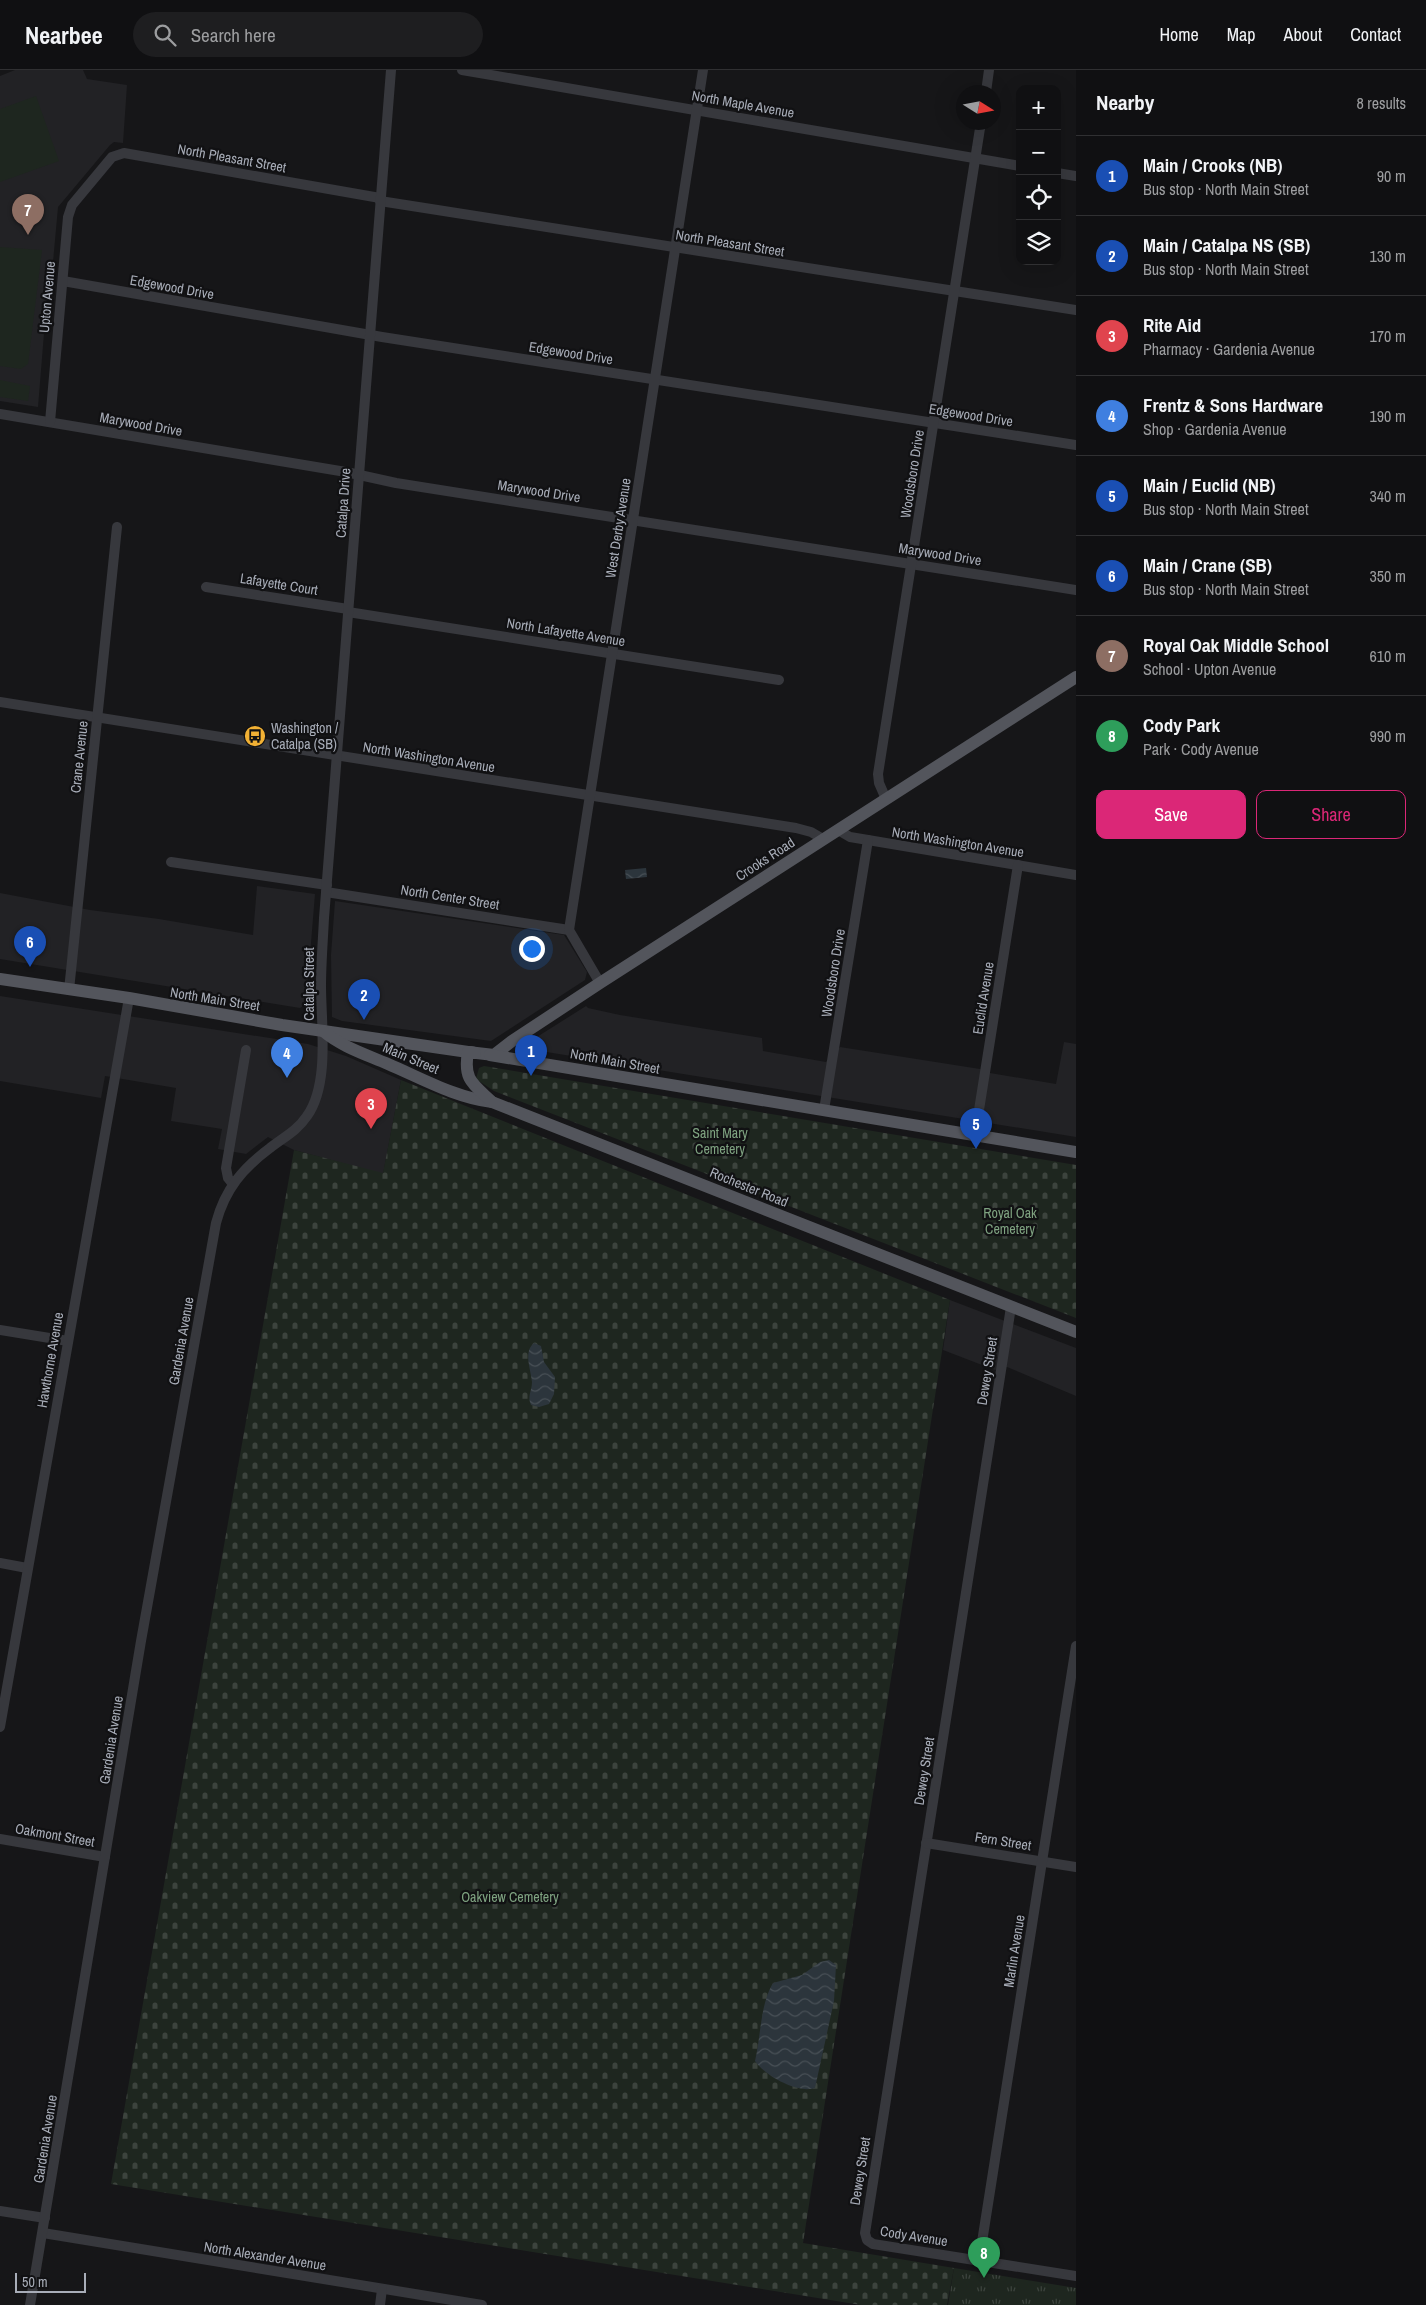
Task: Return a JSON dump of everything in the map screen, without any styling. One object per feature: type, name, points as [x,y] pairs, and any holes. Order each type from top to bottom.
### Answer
[{"type":"main road","name":"Crooks Road","points":[[494,1055],[600,983],[1076,677]]},
{"type":"main road","name":"North Main Street","points":[[0,979],[129,998],[322,1031],[468,1052]]},
{"type":"main road","name":"Main Street","points":[[322,1031],[341,1045],[426,1081],[478,1100],[492,1102]]},
{"type":"main road","points":[[468,1052],[494,1055]]},
{"type":"main road","name":"Rochester Road","points":[[468,1052],[466,1069],[470,1081],[492,1102],[1076,1332]]},
{"type":"main road","name":"North Main Street","points":[[494,1055],[1076,1152]]},
{"type":"street","name":"Catalpa Drive","points":[[323,938],[390,70]]},
{"type":"street","name":"North Maple Avenue","points":[[462,70],[1016,165]]},
{"type":"street","name":"West Derby Avenue","points":[[569,930],[703,70]]},
{"type":"street","points":[[987,85],[989,70]]},
{"type":"street","name":"Woodsboro Drive","points":[[886,799],[878,783],[878,774],[913,564],[980,130]]},
{"type":"street","name":"North Pleasant Street","points":[[92,182],[112,157],[124,153],[380,200],[675,249],[1076,310]]},
{"type":"street","points":[[1061,174],[1076,176]]},
{"type":"street","name":"Upton Avenue","points":[[50,422],[69,210],[92,182]]},
{"type":"street","name":"Edgewood Drive","points":[[63,281],[370,335],[1076,445]]},
{"type":"street","name":"Marywood Drive","points":[[0,414],[396,484],[1076,590]]},
{"type":"street","name":"Crane Avenue","points":[[69,990],[117,527]]},
{"type":"street","name":"Lafayette Court","points":[[206,587],[348,611]]},
{"type":"street","name":"North Lafayette Avenue","points":[[348,611],[780,680]]},
{"type":"street","name":"North Washington Avenue","points":[[0,702],[336,757],[796,828],[811,832],[822,840]]},
{"type":"street","name":"North Washington Avenue","points":[[838,830],[850,837],[1076,875]]},
{"type":"street","name":"Woodsboro Drive","points":[[824,1110],[868,840]]},
{"type":"street","name":"North Center Street","points":[[171,862],[569,930]]},
{"type":"street","name":"Euclid Avenue","points":[[975,1135],[1018,866]]},
{"type":"street","points":[[569,930],[600,983]]},
{"type":"street","name":"Catalpa Street","points":[[322,1031],[321,972],[323,938]]},
{"type":"street","name":"Hawthorne Avenue","points":[[0,1728],[129,998]]},
{"type":"street","name":"Gardenia Avenue","points":[[30,2305],[141,1641],[216,1222],[220,1207],[232,1183],[270,1148],[292,1134],[308,1114],[315,1099],[322,1062],[322,1031]]},
{"type":"street","points":[[232,1183],[228,1178],[226,1168],[246,1050]]},
{"type":"street","name":"Dewey Street","points":[[867,2240],[865,2233],[869,2204],[1011,1307]]},
{"type":"street","points":[[0,1330],[68,1341]]},
{"type":"street","points":[[0,1563],[27,1568]]},
{"type":"street","name":"Marlin Avenue","points":[[979,2261],[1076,1646]]},
{"type":"street","name":"Oakmont Street","points":[[0,1839],[106,1858]]},
{"type":"street","name":"Fern Street","points":[[926,1843],[1076,1867]]},
{"type":"street","points":[[0,2211],[46,2218]]},
{"type":"street","name":"North Alexander Avenue","points":[[43,2233],[482,2305]]},
{"type":"street","name":"Cody Avenue","points":[[867,2240],[873,2244],[1076,2276]]},
{"type":"street","points":[[380,2305],[382,2288]]},
{"type":"shaded area","points":[[15,70],[83,70],[87,79],[127,85],[123,143],[114,142],[110,145],[58,207],[53,262],[49,272],[38,407],[0,401],[0,76]]},
{"type":"shaded area","points":[[257,886],[315,894],[306,1004],[300,1008],[0,959],[0,893],[90,910],[159,919],[253,935]]},
{"type":"shaded area","points":[[335,901],[564,935],[587,972],[585,980],[491,1041],[342,1021],[332,1017],[331,955]]},
{"type":"shaded area","points":[[0,996],[308,1044],[346,1056],[401,1080],[383,1174],[294,1150],[268,1137],[246,1154],[218,1149],[222,1129],[171,1121],[176,1088],[105,1076],[101,1098],[0,1081]]},
{"type":"shaded area","points":[[586,1006],[620,1015],[762,1038],[763,1051],[826,1062],[840,1047],[980,1069],[990,1073],[1056,1084],[1064,1042],[1076,1044],[1076,1137],[534,1050],[529,1042]]},
{"type":"shaded area","points":[[950,1300],[1076,1348],[1076,1396],[1007,1367],[995,1370],[943,1350]]},
{"type":"green space","points":[[36,96],[59,161],[0,182],[0,109]]},
{"type":"green space","points":[[0,247],[42,250],[28,364],[21,369],[0,366]]},
{"type":"green space","points":[[0,380],[30,386],[28,401],[0,397]]},
{"type":"green space","name":"Royal Oak Cemetery","points":[[484,1066],[1076,1165],[1076,1318],[494,1091],[476,1079],[479,1068]]},
{"type":"green space","name":"Oakview Cemetery","points":[[401,1080],[950,1300],[803,2243],[954,2268],[947,2305],[861,2305],[111,2184],[294,1150],[383,1173]]},
{"type":"green space","points":[[954,2268],[1076,2288],[1076,2305],[948,2305]]},
{"type":"water","points":[[646,868],[647,877],[626,879],[625,870]]},
{"type":"water","points":[[534,1343],[541,1346],[544,1362],[555,1377],[554,1394],[549,1404],[539,1407],[531,1405],[529,1399],[532,1382],[528,1356]]},
{"type":"water","points":[[829,1960],[836,1965],[834,2001],[815,2088],[808,2089],[791,2086],[774,2078],[755,2061],[766,2001],[773,1983],[802,1975],[820,1962]]},
{"type":"place","name":"Royal Oak Middle School","points":[[28,235]]},
{"type":"place","name":"Washington / Catalpa (SB)","points":[[255,736]]},
{"type":"place","name":"Main / Crane (SB)","points":[[30,967]]},
{"type":"place","name":"Main / Catalpa NS (SB)","points":[[364,1020]]},
{"type":"place","name":"Main / Crooks (NB)","points":[[531,1076]]},
{"type":"place","name":"Frentz & Sons Hardware","points":[[287,1078]]},
{"type":"place","name":"Rite Aid","points":[[371,1129]]},
{"type":"place","name":"Main / Euclid (NB)","points":[[976,1149]]},
{"type":"place","name":"Cody Park","points":[[984,2278]]},
{"type":"park label","name":"Saint Mary Cemetery","points":[[720,1142]]}]
